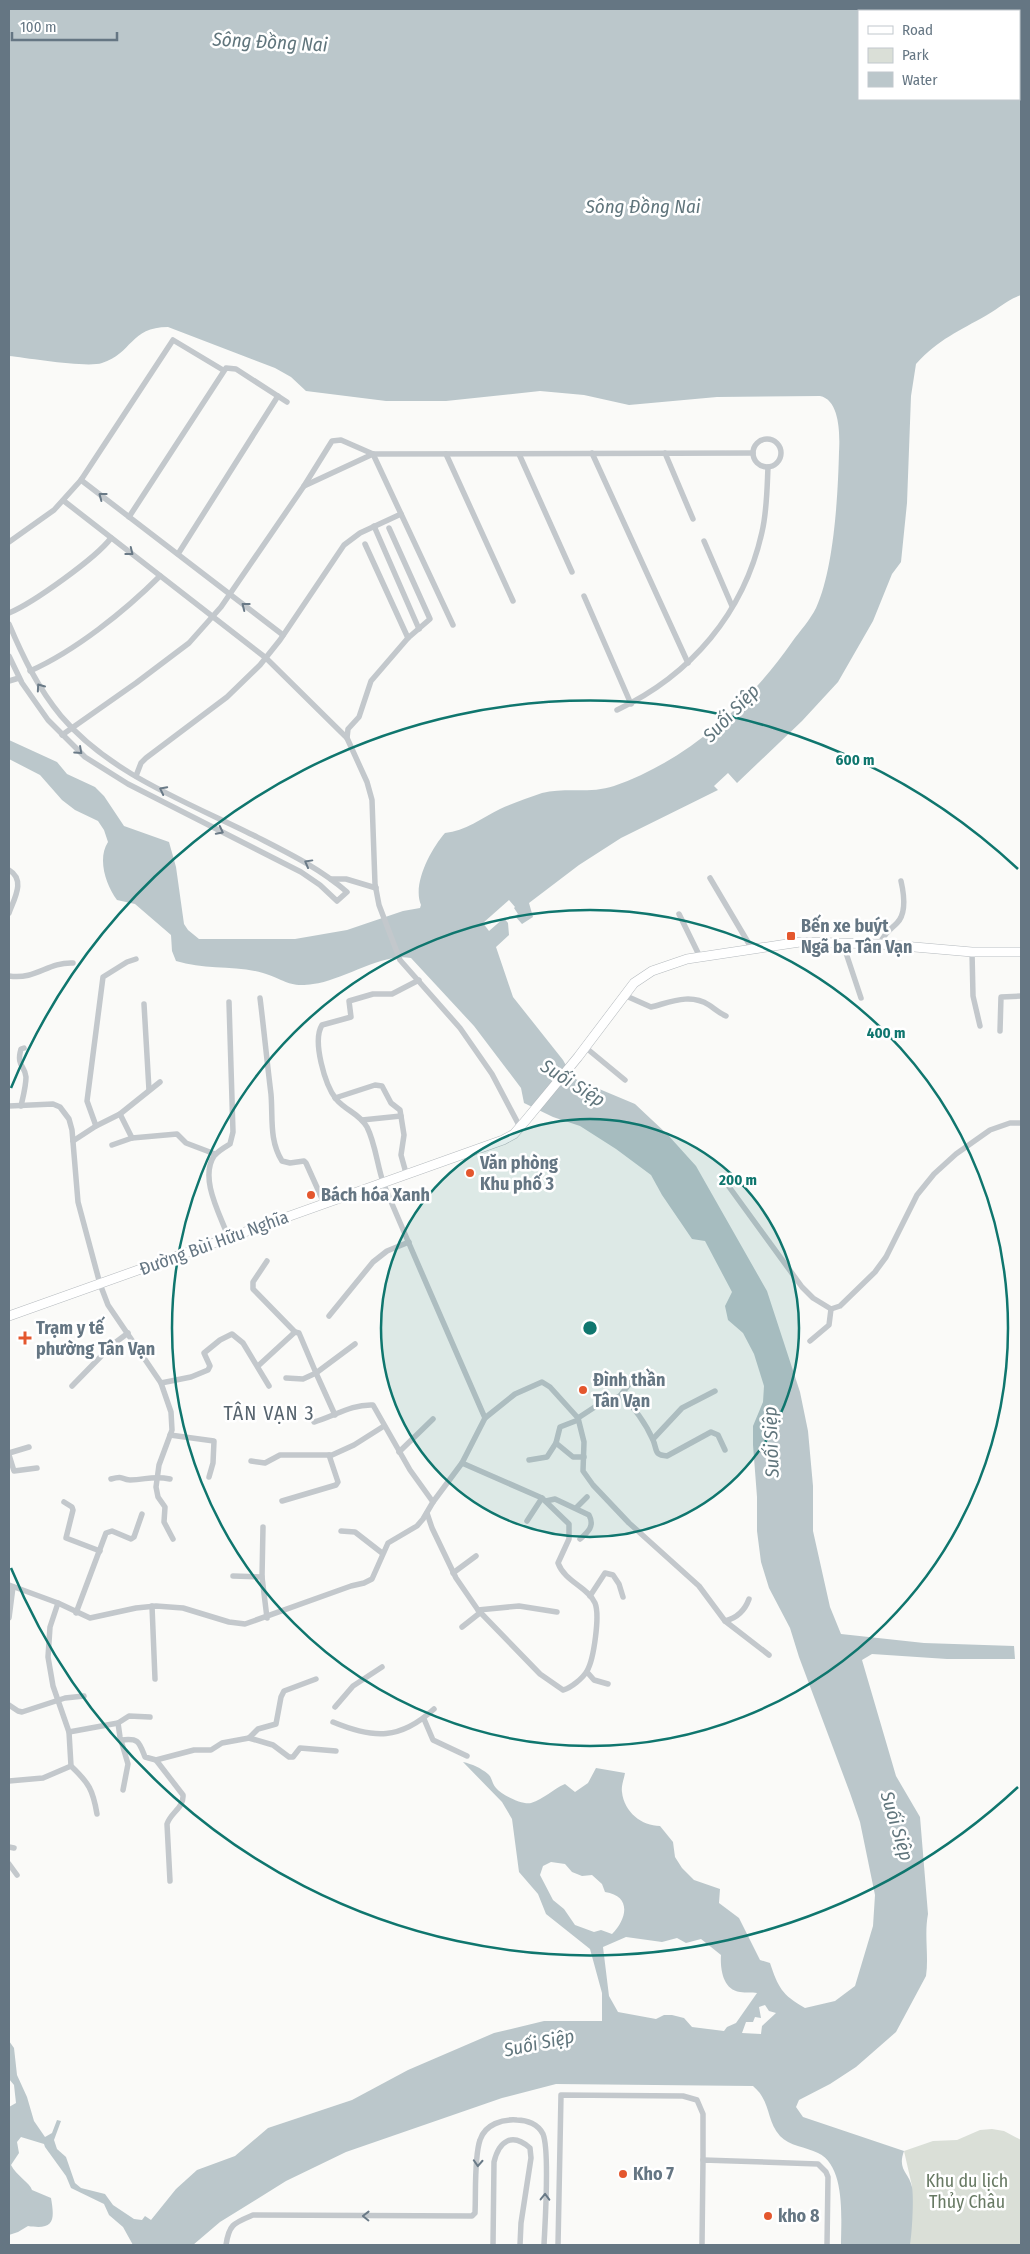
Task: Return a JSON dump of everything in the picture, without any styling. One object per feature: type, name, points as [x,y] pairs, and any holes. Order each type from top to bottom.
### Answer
[{"type":"main road","name":"Đường Bùi Hữu Nghĩa","points":[[9,1316],[229,1239],[406,1173],[494,1144],[514,1134],[578,1057],[634,983],[652,972],[688,959],[800,942],[880,944],[972,952],[1021,952]]},
{"type":"street","points":[[9,542],[64,501],[81,480],[173,340],[223,370]]},
{"type":"street","points":[[129,517],[223,370],[226,368],[236,369],[287,402]]},
{"type":"street","points":[[178,554],[278,396]]},
{"type":"street","points":[[62,735],[176,654],[213,617],[304,486],[332,441],[342,440],[373,454],[753,453]]},
{"type":"street","points":[[768,440],[776,443],[780,450],[779,460],[768,467],[763,467],[755,462],[753,453],[759,442],[768,440]]},
{"type":"street","points":[[665,453],[693,519]]},
{"type":"street","points":[[304,486],[373,454]]},
{"type":"street","points":[[373,454],[453,625]]},
{"type":"street","points":[[446,454],[513,601]]},
{"type":"street","points":[[519,454],[572,572]]},
{"type":"street","points":[[592,454],[688,662]]},
{"type":"street","points":[[617,710],[662,686],[703,648],[732,606],[755,556],[762,534],[766,507],[768,467]]},
{"type":"street","points":[[81,480],[283,636]]},
{"type":"street","points":[[64,501],[266,658],[347,738],[367,782],[372,800],[376,888],[380,905],[400,960],[460,1028],[523,1123]]},
{"type":"street","points":[[136,776],[141,763],[146,758],[227,697],[266,658],[283,636],[338,552],[350,539],[401,514]]},
{"type":"street","points":[[374,526],[418,629]]},
{"type":"street","points":[[347,738],[348,729],[359,717],[370,681],[408,638],[430,619],[389,528]]},
{"type":"street","points":[[9,613],[32,600],[99,552],[111,538]]},
{"type":"street","points":[[704,542],[732,606]]},
{"type":"street","points":[[365,544],[408,638]]},
{"type":"street","points":[[30,671],[52,660],[130,605],[160,576]]},
{"type":"street","points":[[584,596],[631,704]]},
{"type":"street","points":[[9,624],[30,671],[59,713],[96,750],[136,776],[312,865],[347,892],[337,901],[320,885],[300,872],[128,784],[85,757],[50,723],[19,678],[9,656]]},
{"type":"street","points":[[9,681],[19,678]]},
{"type":"street","points":[[278,860],[282,850]]},
{"type":"street","points":[[9,870],[15,874],[18,881],[9,913]]},
{"type":"street","points":[[710,878],[752,948]]},
{"type":"street","points":[[332,879],[346,879],[376,888]]},
{"type":"street","points":[[880,944],[888,929],[898,922],[902,913],[904,896],[901,881]]},
{"type":"street","points":[[679,914],[700,958]]},
{"type":"street","points":[[843,944],[860,998]]},
{"type":"street","points":[[972,952],[973,996],[980,1026]]},
{"type":"street","points":[[96,1126],[87,1101],[103,977],[127,962],[136,959]]},
{"type":"street","points":[[9,976],[29,977],[56,964],[73,963]]},
{"type":"street","points":[[419,980],[392,994],[373,994],[349,1001],[351,1017],[322,1025],[317,1040],[325,1076],[335,1098],[358,1114],[368,1130],[383,1182],[485,1418]]},
{"type":"street","points":[[624,994],[651,1007],[678,1000],[692,999],[708,1005],[726,1016]]},
{"type":"street","points":[[1000,1032],[1001,997],[1021,996]]},
{"type":"street","points":[[260,998],[271,1099],[271,1136],[273,1144],[282,1161],[290,1164],[301,1161],[306,1163],[324,1203]]},
{"type":"street","points":[[229,1002],[233,1132],[230,1144],[216,1154],[210,1171],[210,1184],[229,1239]]},
{"type":"street","points":[[144,1004],[149,1090]]},
{"type":"street","points":[[585,1046],[626,1080]]},
{"type":"street","points":[[21,1106],[26,1076],[19,1063],[19,1057],[21,1049],[24,1048]]},
{"type":"street","points":[[73,1141],[96,1126],[120,1114],[160,1082]]},
{"type":"street","points":[[335,1098],[375,1085],[382,1086],[391,1103],[400,1110],[404,1135],[401,1155],[406,1173]]},
{"type":"street","points":[[9,1106],[52,1104],[60,1107],[69,1118],[73,1141],[78,1202],[100,1284],[108,1304],[161,1383],[171,1412],[173,1422],[170,1435],[163,1450],[157,1476],[158,1497],[165,1507],[164,1522],[172,1534],[173,1540]]},
{"type":"street","points":[[120,1114],[132,1138]]},
{"type":"street","points":[[362,1120],[401,1116]]},
{"type":"street","points":[[727,1184],[802,1287],[813,1298],[831,1309],[840,1306],[875,1272],[886,1257],[917,1196],[934,1174],[956,1154],[990,1130],[1010,1123],[1021,1123]]},
{"type":"street","points":[[112,1145],[132,1138],[177,1134],[186,1143],[216,1154]]},
{"type":"street","points":[[329,1316],[374,1262],[387,1251],[409,1242]]},
{"type":"street","points":[[267,1262],[252,1282],[253,1289],[299,1334],[335,1415]]},
{"type":"street","points":[[810,1340],[829,1325],[831,1309]]},
{"type":"street","points":[[258,1366],[295,1332]]},
{"type":"street","points":[[72,1386],[112,1345],[128,1333]]},
{"type":"street","points":[[161,1383],[192,1377],[208,1370],[210,1366],[204,1353],[228,1335],[237,1336],[258,1366],[268,1386]]},
{"type":"street","points":[[286,1378],[303,1379],[316,1373],[355,1344]]},
{"type":"street","points":[[620,1396],[633,1379]]},
{"type":"street","points":[[9,1618],[11,1586],[58,1603],[90,1618],[152,1606],[183,1608],[238,1624],[251,1623],[267,1618],[300,1604],[368,1582],[372,1579],[388,1543],[417,1526],[427,1513],[432,1502],[462,1463],[485,1418],[515,1394],[542,1382],[550,1386],[578,1419],[584,1442],[583,1471],[593,1485],[629,1523],[699,1586],[725,1621],[769,1655]]},
{"type":"street","points":[[653,1439],[682,1408],[715,1391]]},
{"type":"street","points":[[529,1460],[547,1457],[556,1443],[562,1425],[578,1419],[604,1401],[615,1396],[620,1396],[628,1401],[653,1439],[657,1452],[660,1455],[667,1456],[712,1432],[718,1435],[725,1450]]},
{"type":"street","points":[[314,1422],[335,1415],[347,1408],[373,1405],[399,1452],[432,1502]]},
{"type":"street","points":[[399,1452],[433,1419]]},
{"type":"street","points":[[252,1461],[265,1463],[280,1455],[329,1456],[354,1445],[384,1426]]},
{"type":"street","points":[[170,1435],[206,1438],[214,1441],[213,1463],[208,1477]]},
{"type":"street","points":[[556,1443],[573,1457],[584,1458]]},
{"type":"street","points":[[29,1447],[9,1454],[14,1471],[37,1468]]},
{"type":"street","points":[[282,1501],[336,1485],[338,1482],[329,1456]]},
{"type":"street","points":[[427,1513],[453,1573],[480,1611],[540,1674],[561,1689],[566,1690],[587,1672],[593,1654],[595,1603],[590,1596],[561,1570],[558,1563],[570,1539],[569,1524],[544,1500],[462,1463]]},
{"type":"street","points":[[111,1479],[120,1476],[130,1480],[157,1476],[170,1479]]},
{"type":"street","points":[[576,1508],[587,1497]]},
{"type":"street","points":[[527,1521],[544,1500],[554,1499],[589,1515],[592,1520],[591,1528],[580,1540]]},
{"type":"street","points":[[64,1502],[72,1507],[73,1510],[66,1538],[100,1551]]},
{"type":"street","points":[[76,1613],[109,1530],[130,1539],[134,1537],[142,1514]]},
{"type":"street","points":[[263,1527],[262,1577],[267,1618]]},
{"type":"street","points":[[341,1531],[355,1532],[382,1553]]},
{"type":"street","points":[[453,1573],[476,1556]]},
{"type":"street","points":[[590,1596],[605,1573],[613,1575],[619,1584],[623,1597]]},
{"type":"street","points":[[233,1576],[262,1577]]},
{"type":"street","points":[[725,1621],[733,1619],[743,1610],[750,1599]]},
{"type":"street","points":[[58,1603],[50,1627],[48,1644],[51,1677],[69,1732],[71,1766],[87,1781],[92,1790],[97,1814]]},
{"type":"street","points":[[152,1606],[155,1679]]},
{"type":"street","points":[[462,1626],[480,1611],[519,1606],[557,1612]]},
{"type":"street","points":[[335,1707],[353,1686],[382,1667]]},
{"type":"street","points":[[587,1672],[599,1683],[608,1684]]},
{"type":"street","points":[[248,1738],[258,1729],[276,1724],[280,1697],[284,1691],[316,1679]]},
{"type":"street","points":[[9,1705],[22,1712],[58,1700],[84,1696]]},
{"type":"street","points":[[333,1722],[366,1733],[387,1735],[419,1722],[434,1709]]},
{"type":"street","points":[[69,1732],[118,1723],[128,1716],[150,1717]]},
{"type":"street","points":[[424,1719],[432,1740],[467,1756]]},
{"type":"street","points":[[118,1723],[128,1764],[123,1790]]},
{"type":"street","points":[[122,1740],[137,1740],[145,1757],[156,1760],[194,1750],[211,1750],[222,1743],[248,1738],[274,1745],[289,1757],[293,1757],[300,1748],[336,1752]]},
{"type":"street","points":[[156,1760],[184,1795],[181,1806],[169,1818],[167,1824],[170,1881]]},
{"type":"street","points":[[9,1781],[43,1778],[71,1766]]},
{"type":"street","points":[[9,1864],[17,1875]]},
{"type":"street","points":[[558,2245],[561,2095],[683,2096],[697,2100],[703,2114],[702,2245]]},
{"type":"street","points":[[226,2245],[228,2232],[234,2222],[253,2215],[472,2216],[475,2213],[480,2140],[487,2129],[498,2122],[526,2120],[538,2126],[543,2134],[546,2151],[544,2245]]},
{"type":"street","points":[[493,2245],[494,2162],[497,2150],[502,2143],[511,2140],[521,2141],[530,2148],[531,2158],[521,2223],[520,2245]]},
{"type":"street","points":[[703,2160],[818,2164],[828,2177],[827,2245]]},
{"type":"green space","name":"Khu du lịch Thủy Châu","points":[[980,2130],[1004,2131],[1021,2140],[1021,2245],[910,2245],[912,2186],[904,2151],[933,2141],[957,2140]]},
{"type":"water","name":"Sông Đồng Nai","points":[[9,9],[1021,9],[1021,295],[950,336],[933,348],[916,364],[911,396],[907,503],[901,562],[892,574],[873,621],[838,682],[802,721],[737,783],[728,773],[714,786],[718,790],[621,838],[579,865],[529,903],[533,917],[522,924],[515,916],[518,914],[509,900],[483,923],[489,931],[504,918],[508,923],[509,935],[496,947],[513,997],[563,1060],[573,1078],[635,1104],[668,1135],[696,1166],[767,1291],[800,1392],[808,1431],[813,1486],[813,1531],[830,1607],[841,1634],[924,1643],[1014,1646],[1015,1659],[947,1659],[872,1654],[862,1660],[896,1776],[920,1817],[928,1914],[926,1976],[896,2032],[856,2067],[830,2084],[799,2100],[796,2107],[803,2117],[904,2151],[902,2163],[911,2182],[913,2192],[910,2245],[841,2245],[840,2194],[838,2181],[833,2169],[827,2160],[818,2153],[793,2144],[780,2136],[772,2124],[763,2098],[753,2086],[556,2084],[502,2098],[346,2152],[286,2181],[220,2222],[193,2245],[133,2245],[123,2227],[109,2215],[104,2204],[71,2188],[66,2176],[44,2144],[21,2137],[17,2142],[19,2153],[11,2165],[32,2190],[51,2198],[53,2213],[51,2222],[48,2225],[43,2227],[28,2226],[9,2235],[9,2107],[16,2103],[14,2085],[9,2079],[9,2041],[14,2048],[17,2075],[27,2097],[34,2121],[45,2137],[52,2133],[57,2120],[61,2121],[54,2140],[57,2149],[66,2157],[75,2183],[81,2188],[105,2194],[113,2205],[134,2219],[142,2220],[145,2216],[151,2220],[176,2189],[197,2170],[235,2156],[268,2128],[352,2100],[408,2070],[494,2033],[544,2021],[602,2021],[602,1993],[590,1949],[546,1914],[538,1894],[519,1872],[512,1819],[502,1802],[463,1762],[488,1774],[495,1786],[503,1794],[512,1799],[527,1803],[540,1799],[565,1784],[575,1792],[588,1783],[596,1768],[625,1773],[622,1792],[623,1799],[630,1812],[647,1824],[660,1826],[673,1842],[675,1857],[682,1868],[694,1880],[720,1889],[719,1903],[739,1918],[760,1960],[770,1963],[782,1990],[791,1999],[805,2008],[835,2001],[855,1986],[873,1926],[875,1895],[860,1822],[790,1628],[769,1588],[761,1562],[757,1531],[753,1426],[763,1402],[764,1386],[754,1354],[743,1333],[728,1320],[725,1306],[732,1292],[705,1241],[692,1239],[662,1195],[651,1175],[616,1149],[580,1126],[553,1117],[524,1103],[521,1088],[474,1026],[411,958],[388,959],[325,981],[305,985],[292,984],[270,975],[242,969],[197,966],[176,961],[172,951],[171,935],[135,904],[117,900],[109,887],[103,864],[103,856],[108,842],[104,830],[98,821],[75,810],[62,800],[40,775],[9,759],[9,740],[57,762],[67,774],[95,787],[104,796],[124,826],[169,842],[176,867],[184,924],[199,939],[295,939],[347,930],[403,911],[420,908],[419,887],[424,867],[445,833],[466,827],[500,809],[542,793],[596,790],[614,786],[641,775],[667,762],[691,746],[714,728],[756,688],[814,612],[822,592],[831,553],[838,489],[839,428],[832,404],[820,396],[717,397],[629,405],[584,395],[540,391],[446,401],[386,401],[306,391],[291,377],[275,368],[168,327],[146,331],[138,336],[120,354],[102,363],[71,364],[9,356]],"holes":[[[551,1862],[565,1864],[572,1872],[582,1876],[592,1875],[602,1884],[605,1892],[620,1898],[623,1903],[623,1915],[621,1922],[612,1934],[601,1930],[594,1932],[575,1925],[564,1909],[553,1900],[540,1875],[543,1866]],[[626,1937],[662,1942],[677,1938],[686,1943],[701,1939],[721,1955],[722,1972],[726,1983],[730,1987],[740,1992],[757,1993],[736,2023],[727,2027],[724,2031],[692,2027],[684,2018],[672,2015],[664,2015],[656,2019],[618,2012],[609,1996],[603,1947]],[[765,2005],[769,2011],[776,2013],[762,2026],[761,2034],[742,2033],[746,2022],[753,2022],[755,2017],[761,2018],[759,2007]]]},
{"type":"place","name":"Bến xe buýt Ngã ba Tân Vạn","points":[[791,936]]},
{"type":"place","name":"Văn phòng Khu phố 3","points":[[470,1173]]},
{"type":"place","name":"Bách hóa Xanh","points":[[311,1195]]},
{"type":"place","name":"Trạm y tế phường Tân Vạn","points":[[25,1338]]},
{"type":"place","name":"Đình thần Tân Vạn","points":[[583,1390]]},
{"type":"place","name":"Kho 7","points":[[623,2174]]},
{"type":"place","name":"kho 8","points":[[768,2216]]},
{"type":"district","name":"TÂN VẠN 3","points":[[269,1413]]},
{"type":"water label","name":"Suối Siệp","points":[[731,713]]},
{"type":"water label","name":"Suối Siệp","points":[[573,1083]]},
{"type":"water label","name":"Suối Siệp","points":[[771,1442]]},
{"type":"water label","name":"Suối Siệp","points":[[897,1826]]},
{"type":"water label","name":"Suối Siệp","points":[[539,2043]]}]
